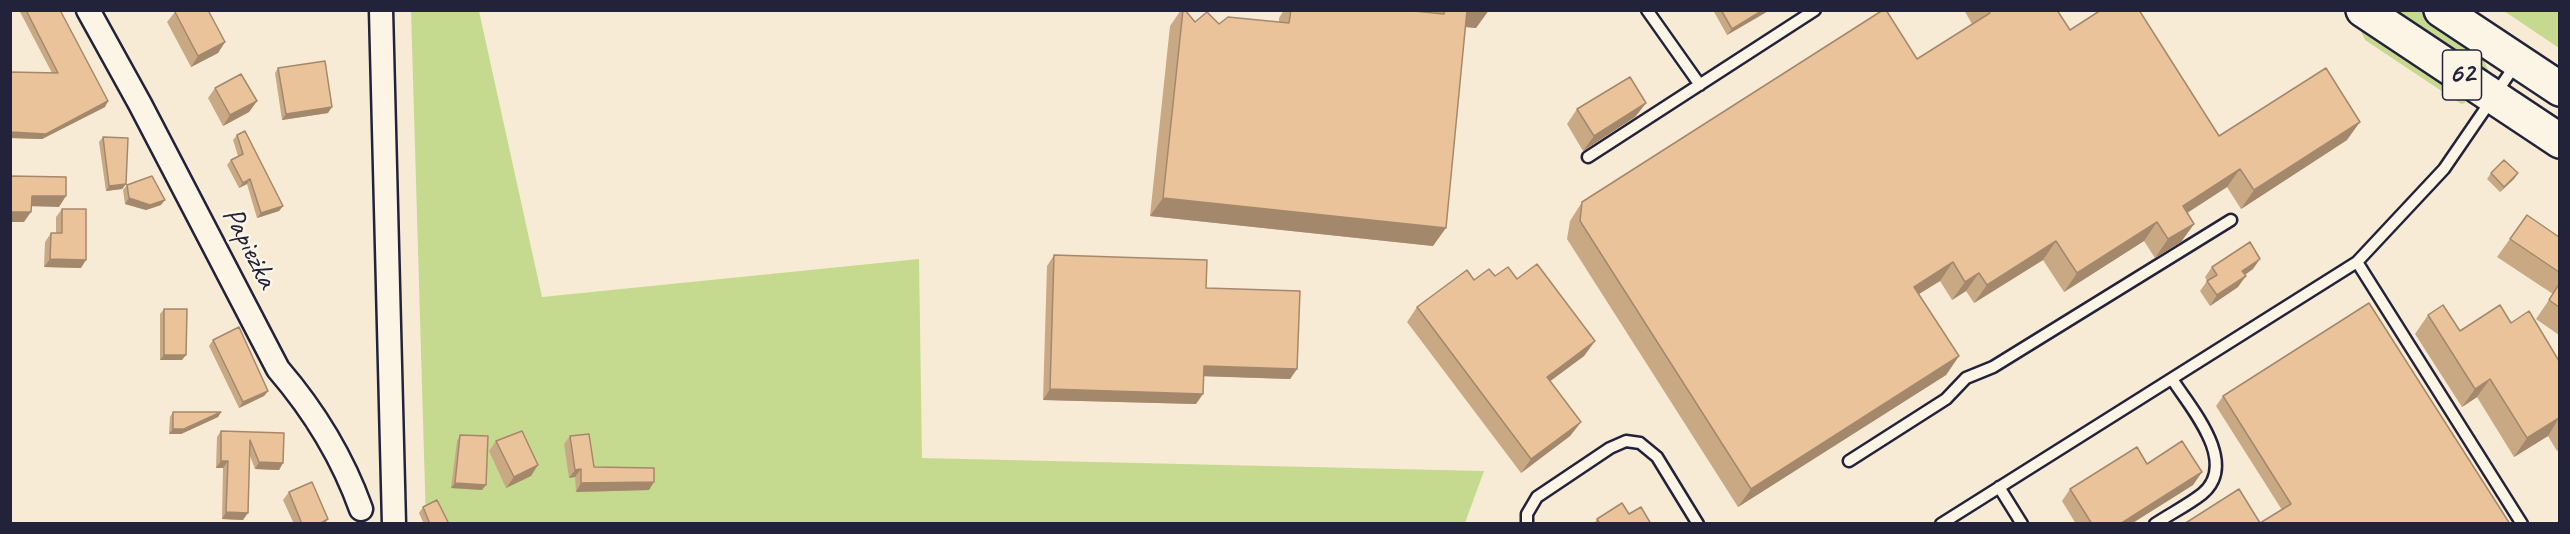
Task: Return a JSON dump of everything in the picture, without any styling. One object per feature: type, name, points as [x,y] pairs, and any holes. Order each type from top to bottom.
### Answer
[{"type":"main road","name":"62","points":[[2363,10],[2559,141]]},
{"type":"main road","name":"62","points":[[2441,10],[2559,90]]},
{"type":"street","name":"Papieżka","points":[[88,10],[140,104],[278,369],[303,398],[327,434],[348,473],[361,509]]},
{"type":"street","points":[[381,10],[394,524]]},
{"type":"lane","points":[[1647,10],[1700,85]]},
{"type":"lane","points":[[1588,156],[1815,10]]},
{"type":"lane","points":[[1941,524],[2357,262],[2444,169],[2518,62]]},
{"type":"lane","points":[[1849,461],[1946,399],[1966,378],[1994,367],[2231,220]]},
{"type":"lane","points":[[2357,262],[2522,524]]},
{"type":"lane","points":[[2155,524],[2202,494],[2213,479],[2216,467],[2214,448],[2207,434],[2172,379]]},
{"type":"lane","points":[[1527,524],[1527,514],[1537,497],[1610,448],[1626,441],[1640,443],[1657,457],[1698,524]]},
{"type":"lane","points":[[1999,487],[2022,524]]},
{"type":"green space","points":[[2417,10],[2440,21],[2473,47],[2487,66],[2489,75],[2388,11]]},
{"type":"green space","points":[[411,11],[479,11],[542,297],[919,259],[922,458],[1484,471],[1465,523],[426,523]]},
{"type":"green space","points":[[2504,11],[2559,11],[2559,48]]},
{"type":"green space","points":[[2366,28],[2465,97],[2465,103],[2461,104],[2365,40],[2361,32]]},
{"type":"building","points":[[26,10],[60,10],[108,101],[46,134],[10,132],[10,72],[58,73]]},
{"type":"building","points":[[178,10],[208,10],[225,42],[198,56],[175,12]]},
{"type":"building","points":[[1183,10],[1195,22],[1207,12],[1219,24],[1228,17],[1289,23],[1291,10],[1404,10],[1444,14],[1445,10],[1467,10],[1446,228],[1163,198]]},
{"type":"building","points":[[1721,10],[1763,10],[1732,29]]},
{"type":"building","points":[[1886,10],[1917,59],[1990,13],[1988,10],[2057,10],[2070,30],[2101,10],[2139,10],[2219,136],[2326,68],[2360,122],[2254,190],[2240,169],[2183,206],[2194,224],[2168,239],[2157,222],[2077,273],[2056,241],[1987,285],[1979,273],[1965,282],[1953,262],[1914,287],[1959,356],[1751,489],[1580,221],[1582,202]]},
{"type":"building","points":[[325,61],[332,107],[286,114],[278,68]]},
{"type":"building","points":[[241,74],[257,101],[230,115],[215,88]]},
{"type":"building","points":[[1630,77],[1646,103],[1594,136],[1577,109]]},
{"type":"building","points":[[245,131],[283,206],[261,213],[250,179],[243,183],[231,160],[243,154],[237,135]]},
{"type":"building","points":[[103,137],[128,138],[126,184],[109,186]]},
{"type":"building","points":[[2504,160],[2518,173],[2504,187],[2491,173]]},
{"type":"building","points":[[10,176],[66,177],[66,196],[32,196],[31,212],[10,212]]},
{"type":"building","points":[[152,176],[165,200],[150,205],[129,198],[127,185]]},
{"type":"building","points":[[62,209],[86,209],[86,260],[50,259],[51,233],[62,233]]},
{"type":"building","points":[[2527,215],[2559,237],[2559,272],[2510,239]]},
{"type":"building","points":[[2250,242],[2260,259],[2242,271],[2246,276],[2217,295],[2207,281],[2217,275],[2212,267]]},
{"type":"building","points":[[1054,255],[1207,260],[1206,288],[1300,291],[1297,369],[1204,366],[1203,394],[1050,389]]},
{"type":"building","points":[[1537,264],[1595,341],[1547,377],[1581,422],[1531,459],[1417,307],[1467,270],[1474,280],[1489,269],[1495,276],[1508,267],[1517,279]]},
{"type":"building","points":[[2559,284],[2559,307],[2549,300]]},
{"type":"building","points":[[2369,303],[2510,524],[2184,524],[2239,489],[2260,523],[2291,504],[2223,396]]},
{"type":"building","points":[[2443,305],[2460,331],[2500,305],[2511,323],[2529,311],[2559,361],[2559,418],[2527,438],[2490,379],[2475,389],[2428,315]]},
{"type":"building","points":[[164,309],[187,309],[186,355],[164,355]]},
{"type":"building","points":[[239,327],[268,391],[243,402],[213,340]]},
{"type":"building","points":[[173,412],[221,412],[184,429],[173,429]]},
{"type":"building","points":[[221,431],[284,433],[283,463],[259,462],[250,440],[248,513],[226,512],[228,461],[221,461]]},
{"type":"building","points":[[522,431],[538,465],[514,477],[496,441]]},
{"type":"building","points":[[589,434],[594,467],[654,468],[654,482],[581,483],[581,469],[575,470],[570,436]]},
{"type":"building","points":[[460,435],[488,436],[486,485],[455,483]]},
{"type":"building","points":[[2182,441],[2202,472],[2120,524],[2092,524],[2070,489],[2137,447],[2147,464]]},
{"type":"building","points":[[312,482],[328,519],[319,524],[302,524],[289,492]]},
{"type":"building","points":[[437,500],[449,524],[430,524],[423,507]]},
{"type":"building","points":[[1622,503],[1629,514],[1641,507],[1651,524],[1600,524],[1597,519]]}]
